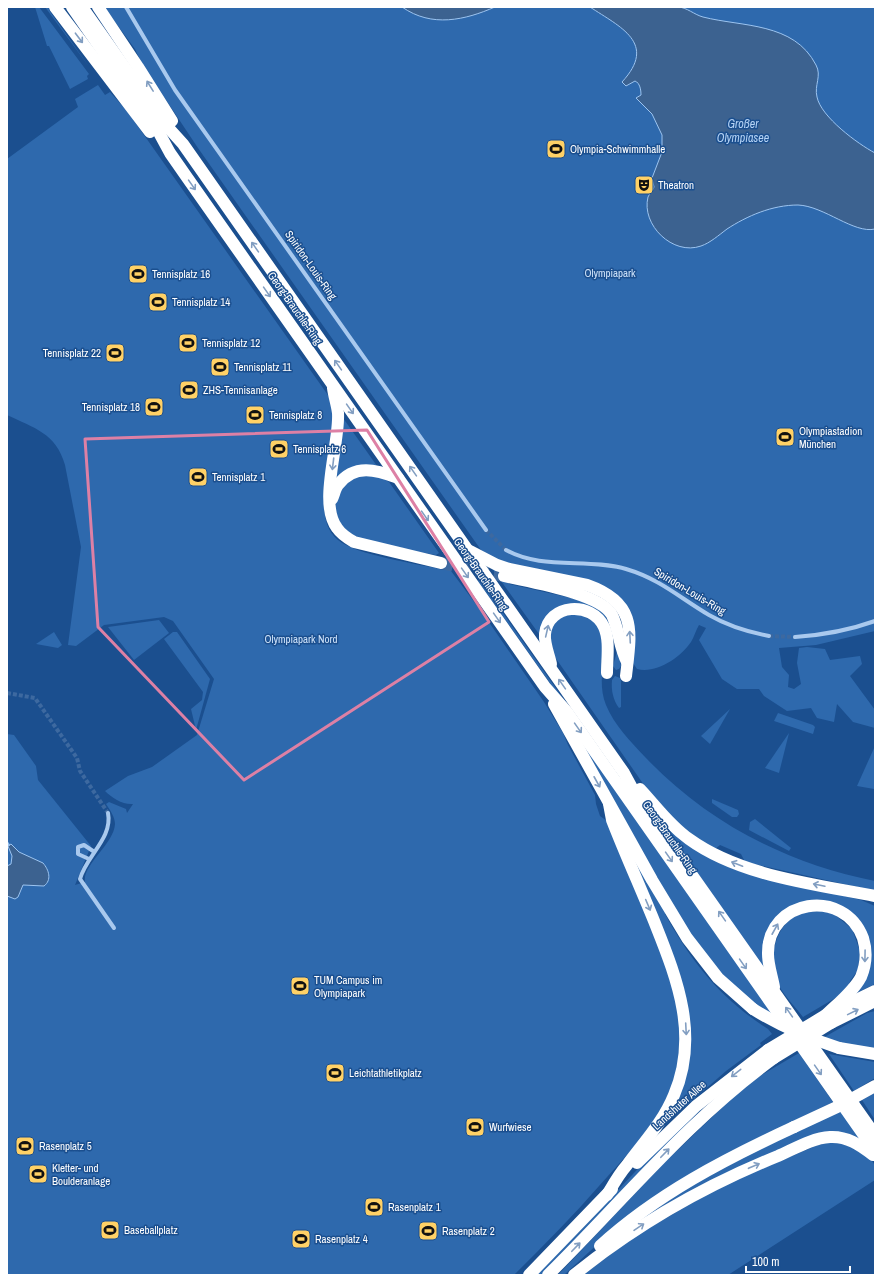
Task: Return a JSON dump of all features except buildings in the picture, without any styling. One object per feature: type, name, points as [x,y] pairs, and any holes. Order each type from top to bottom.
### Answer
[{"type":"highway","points":[[55,7],[151,133],[170,154]]},
{"type":"highway","name":"Georg-Brauchle-Ring","points":[[72,7],[157,129],[170,154],[545,687],[567,712],[875,1151]]},
{"type":"highway","name":"Georg-Brauchle-Ring","points":[[82,7],[164,123],[183,144],[552,669],[624,773],[637,797],[875,1136]]},
{"type":"highway","points":[[98,7],[138,67],[170,119],[183,144]]},
{"type":"highway","points":[[332,384],[338,413],[329,492],[332,519],[336,528],[354,542],[442,564]]},
{"type":"highway","points":[[330,502],[337,486],[349,475],[357,471],[378,470],[398,478]]},
{"type":"highway","points":[[467,549],[497,565],[587,585],[605,593],[619,605],[627,618],[631,638],[626,676]]},
{"type":"highway","points":[[504,576],[591,598],[606,607],[611,613],[628,662]]},
{"type":"highway","points":[[552,669],[544,636],[553,617],[560,612],[577,608],[591,612],[597,616],[604,627],[607,639],[607,673],[617,632]]},
{"type":"highway","points":[[545,687],[671,911],[706,964],[728,988],[752,1008],[774,1022],[810,1038],[839,1048],[875,1054]]},
{"type":"highway","points":[[624,773],[674,828],[689,839],[721,858],[774,875],[875,896]]},
{"type":"highway","points":[[607,1195],[626,1166],[659,1123],[668,1107],[679,1082],[686,1041],[684,1013],[677,981],[612,820],[610,804]]},
{"type":"highway","points":[[857,893],[875,902]]},
{"type":"highway","points":[[776,994],[768,953],[769,942],[779,923],[787,915],[808,906],[824,905],[834,908],[849,917],[856,925],[864,943],[865,962],[862,974],[856,985],[828,1019]]},
{"type":"highway","name":"Landshuter Allee","points":[[529,1275],[678,1122],[723,1083],[875,991]]},
{"type":"highway","name":"Landshuter Allee","points":[[828,1019],[875,1002]]},
{"type":"highway","name":"Landshuter Allee","points":[[548,1275],[687,1130],[771,1054]]},
{"type":"highway","points":[[568,1275],[621,1228],[690,1179],[725,1160],[837,1107],[875,1086]]},
{"type":"highway","points":[[574,1275],[627,1236],[677,1204],[726,1178],[814,1141],[829,1137],[846,1138],[859,1144],[875,1156]]},
{"type":"street","name":"Spiridon-Louis-Ring","points":[[126,7],[176,90],[486,530]]},
{"type":"street","name":"Spiridon-Louis-Ring","points":[[506,550],[514,555],[539,561],[596,564],[625,569],[663,584],[708,614],[733,627],[769,636]]},
{"type":"street","points":[[795,637],[852,630],[875,621]]},
{"type":"street","points":[[108,813],[110,822],[104,838],[93,851],[82,869],[80,879],[114,928]]},
{"type":"street","points":[[89,859],[78,854],[78,847],[84,845],[93,851]]},
{"type":"highlighted area","points":[[367,430],[489,622],[244,780],[98,627],[85,439]]},
{"type":"green space","points":[[35,7],[39,7],[89,74],[87,76],[88,79],[70,89],[49,46],[47,46]]},
{"type":"green space","points":[[45,7],[48,7],[90,68]]},
{"type":"green space","name":"Olympiapark","points":[[104,7],[875,7],[875,631],[816,645],[779,648],[782,667],[789,675],[788,687],[794,689],[801,684],[797,663],[799,648],[807,647],[825,649],[830,660],[860,656],[862,664],[850,676],[875,710],[875,728],[853,722],[837,704],[834,722],[817,718],[811,708],[787,711],[764,696],[759,689],[737,689],[722,679],[699,640],[706,628],[699,625],[691,642],[681,654],[674,659],[660,667],[644,670],[637,669],[633,663],[621,601],[497,560],[481,550],[198,148],[142,64],[135,49]]},
{"type":"green space","name":"Olympiapark Nord","points":[[98,85],[105,95],[110,92],[127,111],[330,398],[334,417],[324,512],[326,522],[331,532],[338,540],[346,545],[373,555],[444,570],[448,567],[484,615],[544,702],[563,733],[595,795],[600,816],[607,821],[675,990],[679,1006],[681,1035],[679,1061],[673,1084],[663,1106],[650,1126],[617,1166],[568,1220],[514,1275],[7,1275],[7,734],[14,735],[36,766],[38,780],[91,846],[75,885],[85,882],[85,875],[88,869],[113,832],[115,824],[114,819],[106,804],[109,802],[126,809],[127,813],[133,804],[118,800],[105,791],[128,776],[152,767],[197,735],[214,679],[173,621],[164,617],[104,625],[76,646],[68,645],[81,547],[65,465],[61,454],[50,439],[35,428],[7,415],[7,159],[78,107],[75,99]]},
{"type":"green space","points":[[343,418],[377,466],[336,482]]},
{"type":"green space","points":[[359,474],[378,476],[389,482],[439,553],[436,555],[376,543],[354,536],[347,531],[337,516],[336,498],[341,489]]},
{"type":"green space","points":[[491,567],[499,569],[509,584],[580,600],[594,605],[605,615],[612,629],[575,605],[541,635],[539,634]]},
{"type":"green space","points":[[479,579],[791,1022],[790,1023],[478,581]]},
{"type":"green space","points":[[574,612],[599,624],[603,645],[602,690],[609,712],[629,739],[670,781],[723,821],[751,838],[811,864],[843,874],[875,881],[875,891],[745,862],[741,854],[720,845],[715,849],[696,838],[670,817],[644,785],[550,650],[550,635],[555,621]]},
{"type":"green space","points":[[159,620],[169,633],[134,660],[108,627]]},
{"type":"green space","points":[[54,632],[62,645],[58,648],[36,644]]},
{"type":"green space","points":[[173,632],[177,632],[210,679],[196,730],[191,709],[202,700],[203,692],[164,639]]},
{"type":"green space","points":[[619,650],[621,666],[616,670],[613,666],[617,651]]},
{"type":"green space","points":[[615,676],[620,678],[621,681],[621,707],[619,708],[615,702],[612,691],[612,680]]},
{"type":"green space","points":[[730,709],[710,744],[701,736]]},
{"type":"green space","points":[[778,713],[813,725],[815,727],[813,734],[774,721]]},
{"type":"green space","points":[[572,729],[775,1017],[749,1001],[710,962],[673,908]]},
{"type":"green space","points":[[789,733],[779,773],[765,768]]},
{"type":"green space","points":[[875,746],[874,789],[857,786]]},
{"type":"green space","points":[[712,799],[738,810],[739,814],[737,817],[732,817],[712,803]]},
{"type":"green space","points":[[755,819],[791,848],[789,851],[749,830],[750,822]]},
{"type":"green space","points":[[664,824],[714,860],[736,870],[861,900],[875,906],[875,984],[856,993],[854,991],[865,934],[823,902],[778,920],[767,974]]},
{"type":"green space","points":[[623,839],[666,913],[665,914],[675,932],[697,964],[722,992],[736,1005],[768,1029],[772,1034],[760,1043],[761,1045],[726,1071],[661,1128],[666,1116],[688,1024]]},
{"type":"green space","points":[[814,911],[823,911],[835,915],[852,929],[860,951],[858,970],[850,981],[849,986],[837,997],[803,1017],[784,994],[778,984],[774,969],[774,948],[782,929],[789,921],[797,915]]},
{"type":"green space","points":[[875,1011],[875,1049],[821,1039],[867,1013]]},
{"type":"green space","points":[[799,1053],[833,1102],[785,1125],[601,1241],[564,1275],[558,1275],[661,1166],[730,1100],[760,1076]]},
{"type":"green space","points":[[829,1054],[875,1062],[875,1078],[854,1091]]},
{"type":"green space","points":[[875,1093],[875,1120],[862,1100]]},
{"type":"green space","points":[[705,1106],[654,1157],[543,1275],[535,1275],[578,1233],[682,1125]]},
{"type":"green space","points":[[840,1110],[864,1143],[833,1133],[633,1224],[715,1170]]},
{"type":"green space","points":[[831,1142],[855,1148],[871,1159],[875,1166],[875,1180],[728,1275],[583,1275],[637,1235],[725,1184],[818,1145]]},
{"type":"water","points":[[402,7],[495,7],[484,12],[460,18],[437,20],[413,14]]},
{"type":"water","name":"Großer Olympiasee","points":[[590,7],[681,7],[703,17],[766,29],[795,41],[806,51],[818,69],[816,93],[820,105],[825,113],[850,137],[875,153],[875,229],[858,228],[818,210],[798,205],[788,205],[769,209],[751,216],[735,224],[711,241],[701,246],[690,248],[680,246],[661,236],[649,218],[647,208],[648,197],[654,187],[652,178],[662,152],[662,135],[652,114],[636,98],[641,95],[638,83],[635,81],[626,86],[622,82],[632,68],[636,57],[636,46],[631,37],[623,29]]},
{"type":"water","points":[[11,844],[19,852],[43,863],[49,875],[48,881],[44,886],[23,885],[18,897],[15,899],[7,896],[7,866],[11,864],[12,856],[8,846]]},
{"type":"tunnel","points":[[486,530],[506,550]]},
{"type":"tunnel","points":[[441,563],[504,576]]},
{"type":"tunnel","points":[[769,636],[795,637]]},
{"type":"tunnel","points":[[7,693],[35,698],[77,758],[80,771],[108,813]]},
{"type":"place","name":"Olympia-Schwimmhalle","points":[[556,149]]},
{"type":"place","name":"Theatron","points":[[644,185]]},
{"type":"place","name":"Tennisplatz 16","points":[[138,274]]},
{"type":"place","name":"Tennisplatz 14","points":[[158,302]]},
{"type":"place","name":"Tennisplatz 12","points":[[188,343]]},
{"type":"place","name":"Tennisplatz 22","points":[[115,353]]},
{"type":"place","name":"Tennisplatz 11","points":[[220,367]]},
{"type":"place","name":"ZHS-Tennisanlage","points":[[189,390]]},
{"type":"place","name":"Tennisplatz 18","points":[[154,407]]},
{"type":"place","name":"Tennisplatz 8","points":[[255,415]]},
{"type":"place","name":"Olympiastadion München","points":[[785,437]]},
{"type":"place","name":"Tennisplatz 6","points":[[279,449]]},
{"type":"place","name":"Tennisplatz 1","points":[[198,477]]},
{"type":"place","name":"TUM Campus im Olympiapark","points":[[300,986]]},
{"type":"place","name":"Leichtathletikplatz","points":[[335,1073]]},
{"type":"place","name":"Wurfwiese","points":[[475,1127]]},
{"type":"place","name":"Rasenplatz 5","points":[[25,1146]]},
{"type":"place","name":"Kletter- und Boulderanlage","points":[[38,1174]]},
{"type":"place","name":"Rasenplatz 1","points":[[374,1207]]},
{"type":"place","name":"Baseballplatz","points":[[110,1230]]},
{"type":"place","name":"Rasenplatz 2","points":[[428,1231]]},
{"type":"place","name":"Rasenplatz 4","points":[[301,1239]]}]
